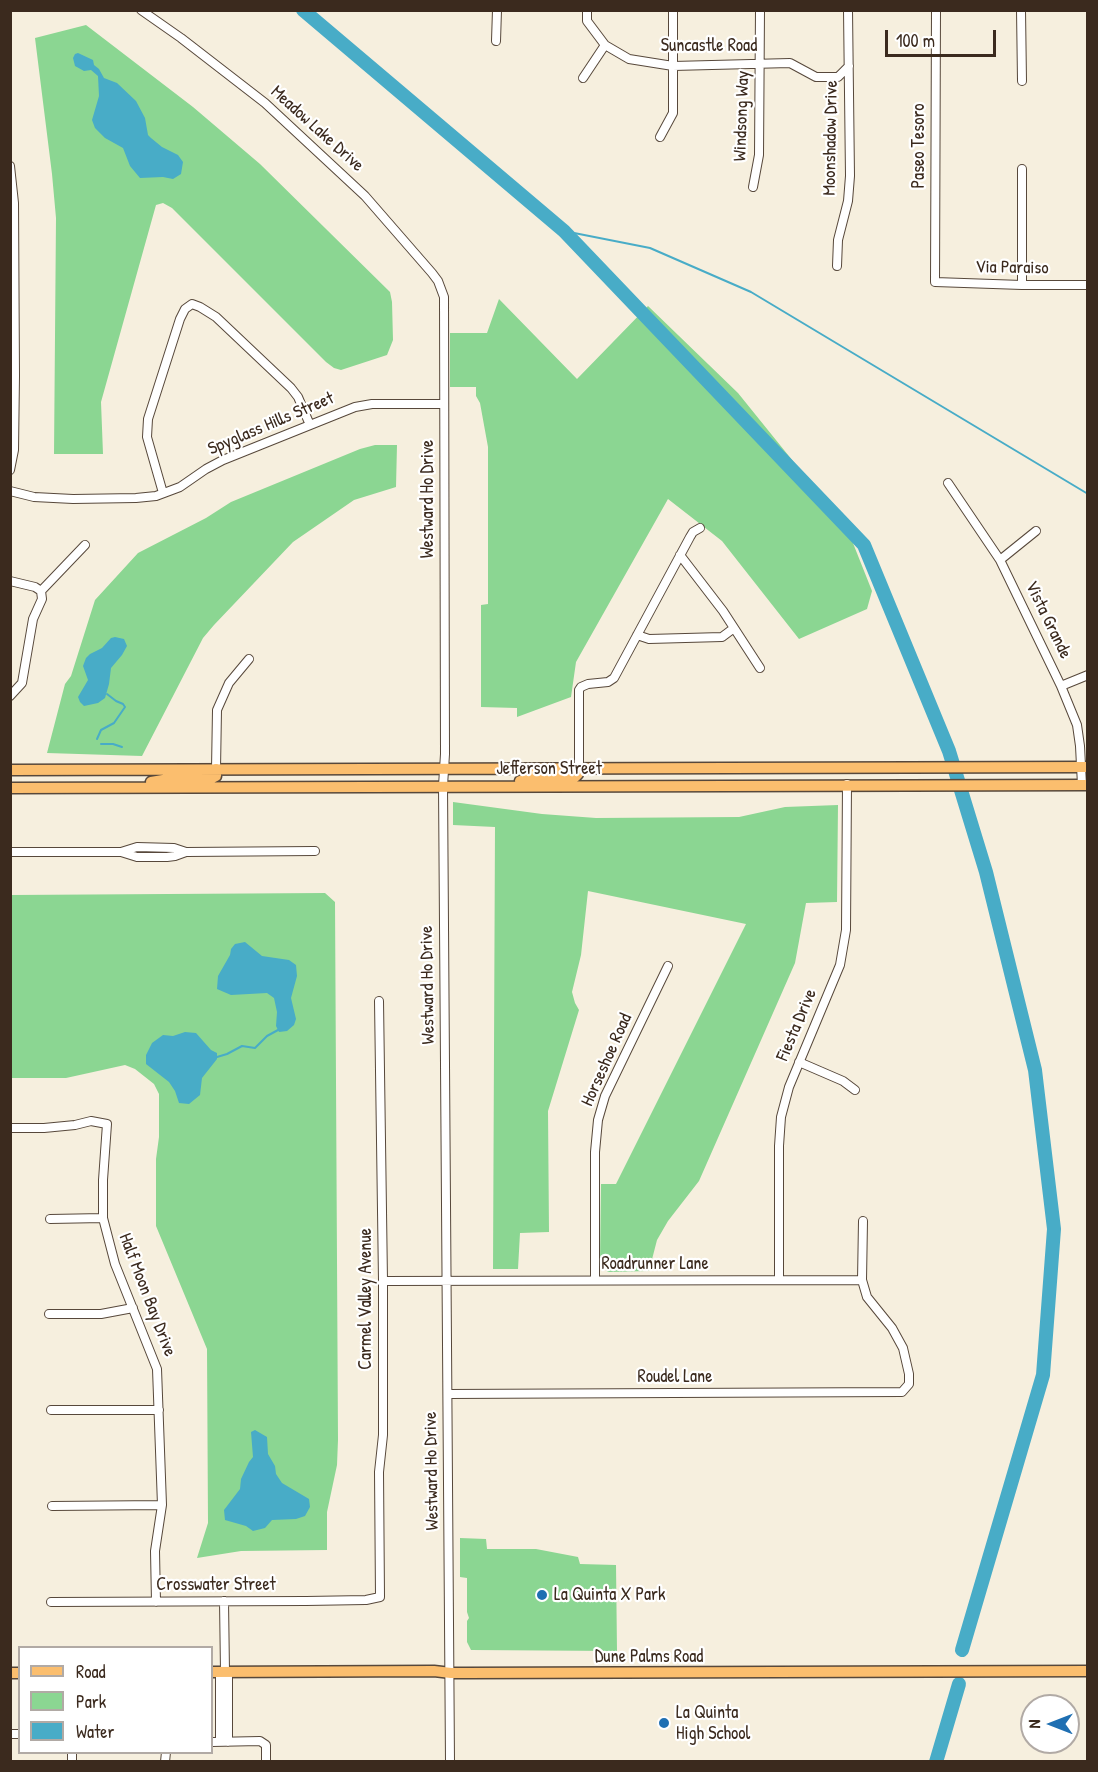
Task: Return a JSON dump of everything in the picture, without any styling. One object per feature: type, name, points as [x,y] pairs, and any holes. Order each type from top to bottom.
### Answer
[{"type":"main road","name":"Jefferson Street","points":[[10,770],[1084,767]]},
{"type":"main road","points":[[502,785],[535,777],[575,777],[579,768]]},
{"type":"main road","points":[[121,787],[169,779],[212,778],[216,776],[216,769]]},
{"type":"main road","name":"Jefferson Street","points":[[10,788],[1085,785]]},
{"type":"main road","name":"Dune Palms Road","points":[[221,1672],[434,1671],[451,1674],[1088,1671]]},
{"type":"street","name":"Meadow Lake Drive","points":[[141,10],[265,103],[365,195],[432,273],[444,297]]},
{"type":"street","points":[[496,41],[497,10]]},
{"type":"street","name":"Suncastle Road","points":[[587,10],[587,21],[605,45],[629,59],[673,66],[790,63],[816,77],[838,77],[849,66]]},
{"type":"street","points":[[660,137],[673,113],[674,10]]},
{"type":"street","name":"Windsong Way","points":[[753,187],[759,155],[760,10]]},
{"type":"street","name":"Moonshadow Drive","points":[[837,266],[838,240],[848,201],[850,176],[848,10]]},
{"type":"street","name":"Paseo Tesoro","points":[[935,282],[936,10]]},
{"type":"street","points":[[1022,10],[1022,81]]},
{"type":"street","points":[[583,78],[605,45]]},
{"type":"street","points":[[10,166],[14,203],[15,397],[14,450],[10,470]]},
{"type":"street","points":[[1022,169],[1022,285]]},
{"type":"street","name":"Via Paraiso","points":[[935,282],[1088,285]]},
{"type":"street","name":"Westward Ho Drive","points":[[444,297],[443,786],[450,1761]]},
{"type":"street","points":[[163,493],[147,437],[148,419],[180,319],[185,309],[192,304],[216,317],[291,388],[298,397],[310,425]]},
{"type":"street","name":"Spyglass Hills Street","points":[[10,491],[34,497],[73,499],[136,498],[163,493],[180,487],[223,460],[355,407],[372,404],[444,404]]},
{"type":"street","name":"Vista Grande","points":[[948,483],[1000,560],[1061,686],[1077,724],[1085,785]]},
{"type":"street","points":[[579,768],[579,690],[585,685],[608,682],[614,678],[693,532],[700,528]]},
{"type":"street","points":[[1000,560],[1036,531]]},
{"type":"street","points":[[41,591],[85,545]]},
{"type":"street","points":[[680,555],[723,611],[760,668]]},
{"type":"street","points":[[10,581],[35,587],[41,591],[42,599],[33,620],[22,682],[10,696]]},
{"type":"street","points":[[637,635],[649,639],[722,637],[734,628]]},
{"type":"street","points":[[216,769],[217,710],[229,683],[249,659]]},
{"type":"street","points":[[1061,686],[1088,675]]},
{"type":"street","name":"Fiesta Drive","points":[[779,1280],[778,1146],[781,1117],[789,1087],[840,965],[846,930],[847,784]]},
{"type":"street","points":[[10,852],[121,852],[137,847],[174,848],[186,852],[315,851]]},
{"type":"street","name":"Horseshoe Road","points":[[595,1280],[595,1152],[598,1120],[605,1096],[668,966]]},
{"type":"street","name":"Carmel Valley Avenue","points":[[379,1001],[383,1281],[383,1435],[379,1472],[380,1597]]},
{"type":"street","points":[[799,1062],[843,1081],[855,1090]]},
{"type":"street","name":"Half Moon Bay Drive","points":[[10,1128],[44,1128],[91,1121],[107,1124],[103,1218],[115,1264],[158,1369],[162,1505],[155,1551],[156,1602]]},
{"type":"street","points":[[50,1219],[103,1218]]},
{"type":"street","points":[[862,1280],[863,1221]]},
{"type":"street","name":"Roadrunner Lane","points":[[383,1281],[862,1280]]},
{"type":"street","name":"Roudel Lane","points":[[448,1394],[902,1392],[909,1384],[903,1348],[892,1328],[867,1297],[862,1280]]},
{"type":"street","points":[[49,1314],[101,1314],[133,1308]]},
{"type":"street","points":[[51,1410],[159,1410]]},
{"type":"street","points":[[52,1506],[162,1505]]},
{"type":"street","name":"Crosswater Street","points":[[51,1602],[366,1600],[380,1597]]},
{"type":"street","points":[[224,1601],[220,1742],[250,1740],[264,1743],[267,1749],[266,1761]]},
{"type":"green space","points":[[86,25],[193,107],[260,164],[390,292],[393,340],[387,355],[341,370],[334,368],[172,208],[163,203],[156,205],[101,402],[103,454],[54,454],[56,218],[35,38]]},
{"type":"green space","points":[[499,299],[577,379],[648,306],[738,393],[847,528],[872,591],[867,609],[799,639],[722,541],[668,499],[576,662],[571,697],[517,717],[517,708],[481,707],[481,605],[488,604],[488,447],[476,387],[450,387],[450,333],[487,333]]},
{"type":"green space","points":[[375,445],[397,445],[396,487],[354,500],[293,542],[214,625],[203,638],[142,756],[47,753],[65,684],[71,676],[95,600],[138,553],[206,518],[231,502],[360,449]]},
{"type":"green space","points":[[453,802],[542,814],[596,818],[739,817],[785,807],[838,805],[837,902],[806,903],[795,963],[699,1181],[668,1221],[657,1240],[649,1271],[608,1272],[600,1263],[601,1184],[616,1184],[746,924],[588,891],[581,955],[572,992],[579,1010],[548,1111],[549,1232],[520,1233],[518,1269],[493,1269],[495,827],[453,825]]},
{"type":"green space","points":[[325,893],[335,902],[338,1440],[337,1465],[327,1512],[327,1550],[241,1551],[197,1558],[208,1523],[207,1349],[156,1226],[159,1094],[154,1084],[135,1069],[125,1065],[66,1078],[11,1078],[11,895]]},
{"type":"green space","name":"La Quinta X Park","points":[[460,1538],[486,1539],[487,1549],[536,1549],[578,1557],[580,1564],[616,1565],[617,1651],[471,1650],[467,1642],[469,1618],[467,1578],[460,1577]]},
{"type":"water","points":[[78,53],[93,60],[104,78],[117,83],[136,101],[145,118],[148,135],[162,147],[178,155],[183,162],[181,174],[173,179],[140,178],[130,166],[123,148],[105,138],[95,128],[92,120],[99,96],[98,76],[91,70],[84,71],[75,66],[73,58]]},
{"type":"water","points":[[115,637],[124,639],[127,646],[111,668],[105,698],[98,703],[84,706],[78,697],[88,680],[83,666],[86,658]]},
{"type":"water","points":[[245,942],[262,956],[289,960],[296,965],[297,976],[291,998],[296,1019],[294,1025],[287,1031],[279,1032],[276,1026],[277,1012],[274,998],[267,993],[231,995],[217,989],[218,976],[231,949],[235,944]]},
{"type":"water","points":[[185,1032],[196,1033],[211,1050],[217,1053],[217,1059],[202,1078],[200,1095],[189,1104],[179,1103],[169,1082],[146,1064],[146,1055],[152,1043],[163,1035],[173,1036]]},
{"type":"water","points":[[255,1430],[267,1437],[268,1454],[282,1483],[309,1499],[310,1507],[305,1516],[296,1519],[272,1520],[265,1528],[253,1531],[246,1526],[225,1520],[224,1510],[240,1489],[241,1479],[253,1457],[251,1432]]},
{"type":"waterway","points":[[303,10],[564,231],[864,545],[949,751],[986,872],[1035,1070],[1054,1229],[1043,1375],[962,1650]]},
{"type":"waterway","points":[[564,231],[650,248],[751,292],[1088,494]]},
{"type":"waterway","points":[[97,739],[101,730],[114,723],[125,707],[107,694]]},
{"type":"waterway","points":[[101,744],[122,747]]},
{"type":"waterway","points":[[217,1057],[242,1046],[255,1048],[267,1036],[278,1030]]},
{"type":"waterway","points":[[936,1762],[959,1684]]},
{"type":"place","name":"La Quinta X Park","points":[[542,1595]]},
{"type":"place","name":"La Quinta High School","points":[[664,1723]]}]
